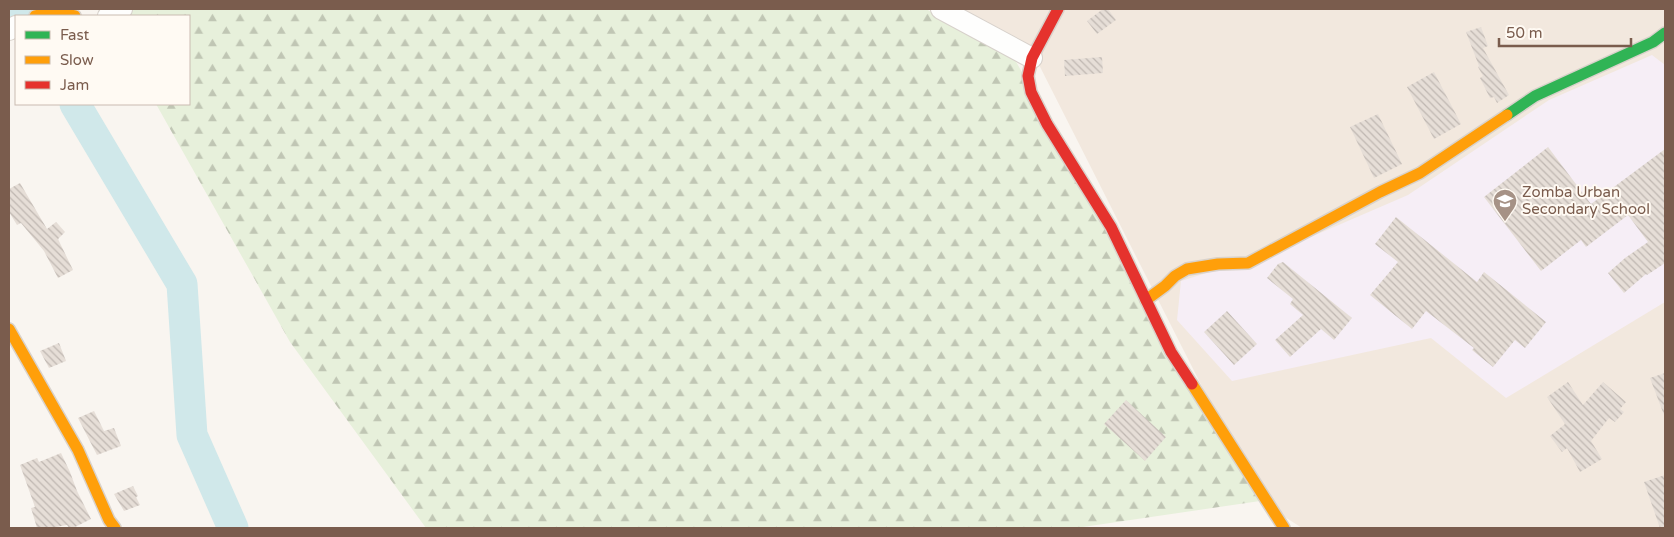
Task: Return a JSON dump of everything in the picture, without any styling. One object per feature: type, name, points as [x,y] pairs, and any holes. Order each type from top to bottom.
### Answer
[{"type":"street","points":[[110,15],[122,9]]},
{"type":"street","points":[[941,9],[1032,58]]},
{"type":"street","points":[[1058,9],[1032,58],[1028,76],[1028,84],[1038,108],[1111,228],[1171,352],[1284,528]]},
{"type":"street","points":[[38,15],[50,10],[72,15]]},
{"type":"street","points":[[1146,300],[1175,276],[1187,269],[1218,264],[1248,263],[1380,192],[1420,173],[1535,96],[1652,42],[1665,33]]},
{"type":"street","points":[[9,329],[78,450],[109,520],[115,528]]},
{"type":"shaded area","points":[[941,9],[1665,9],[1665,528],[1302,528],[1260,501],[1033,53]]},
{"type":"shaded area","name":"Zomba Urban Secondary School","points":[[1652,55],[1665,65],[1665,302],[1506,398],[1431,338],[1232,381],[1177,320],[1181,281],[1283,249],[1408,195],[1549,100]]},
{"type":"green space","points":[[124,9],[926,9],[1014,58],[1260,501],[1076,528],[426,528],[290,342],[157,105],[190,105],[190,15],[110,15]]},
{"type":"building","points":[[1103,9],[1108,9],[1116,20],[1097,34],[1087,21]]},
{"type":"building","points":[[1481,27],[1488,46],[1483,48],[1509,95],[1497,103],[1494,97],[1490,98],[1480,78],[1483,76],[1466,32]]},
{"type":"building","points":[[1102,57],[1103,73],[1065,76],[1064,60]]},
{"type":"building","points":[[1434,72],[1461,124],[1434,139],[1407,87]]},
{"type":"building","points":[[1378,114],[1402,164],[1374,178],[1350,127]]},
{"type":"building","points":[[1548,147],[1591,204],[1665,149],[1665,263],[1646,274],[1624,293],[1608,273],[1648,242],[1628,215],[1586,247],[1581,240],[1541,271],[1484,197]]},
{"type":"building","points":[[20,183],[47,229],[56,222],[65,232],[58,239],[73,270],[58,278],[44,251],[21,223],[17,225],[9,212],[9,189]]},
{"type":"building","points":[[1396,217],[1477,282],[1484,272],[1546,322],[1525,348],[1515,340],[1493,367],[1472,350],[1474,348],[1426,311],[1412,329],[1370,295],[1398,262],[1375,244]]},
{"type":"building","points":[[1283,262],[1352,318],[1334,340],[1321,329],[1290,357],[1275,340],[1303,315],[1290,304],[1293,299],[1267,278],[1278,264]]},
{"type":"building","points":[[1227,311],[1257,344],[1234,365],[1204,332]]},
{"type":"building","points":[[59,343],[66,361],[49,368],[40,351]]},
{"type":"building","points":[[1665,373],[1665,415],[1664,415],[1650,378]]},
{"type":"building","points":[[1568,382],[1583,405],[1603,382],[1626,402],[1620,409],[1624,412],[1615,422],[1609,418],[1591,441],[1602,459],[1580,472],[1567,448],[1562,452],[1550,436],[1565,424],[1547,397]]},
{"type":"building","points":[[1126,400],[1166,437],[1145,461],[1104,424]]},
{"type":"building","points":[[94,411],[104,431],[114,428],[121,446],[97,455],[78,418]]},
{"type":"building","points":[[61,453],[91,519],[73,528],[69,528],[67,525],[37,528],[31,508],[35,507],[20,465],[37,458],[39,462]]},
{"type":"building","points":[[1665,475],[1665,528],[1660,528],[1644,482]]},
{"type":"building","points":[[133,486],[140,505],[124,511],[114,494]]},
{"type":"waterway","points":[[13,9],[17,15]]},
{"type":"waterway","points":[[76,105],[182,284],[192,435],[233,528]]},
{"type":"traffic: fast","points":[[1507,115],[1535,96],[1653,42],[1665,33]]},
{"type":"traffic: slow","points":[[40,15],[55,12],[70,15]]},
{"type":"traffic: slow","points":[[1146,300],[1175,276],[1187,269],[1218,264],[1248,263],[1380,192],[1420,173],[1507,115]]},
{"type":"traffic: slow","points":[[9,329],[78,450],[109,520],[115,528]]},
{"type":"traffic: slow","points":[[1192,384],[1284,528]]},
{"type":"traffic: jam","points":[[1058,9],[1032,58],[1028,76],[1031,92],[1047,124],[1111,227],[1171,352],[1192,384]]},
{"type":"place","name":"Zomba Urban Secondary School","points":[[1505,222]]}]
